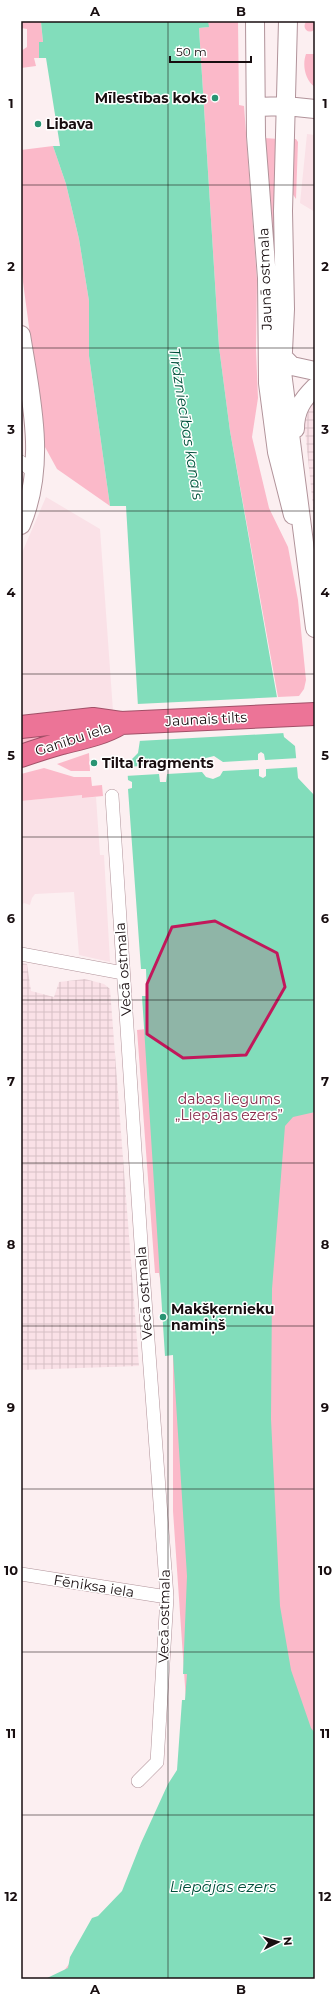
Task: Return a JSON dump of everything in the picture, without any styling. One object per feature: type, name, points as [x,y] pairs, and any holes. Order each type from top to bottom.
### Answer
[{"type":"highway","name":"Jaunais tilts","points":[[121,723],[315,714]]},
{"type":"highway","name":"Ganību iela","points":[[21,727],[93,719],[121,723]]},
{"type":"highway","name":"Ganību iela","points":[[21,756],[111,730],[121,723]]},
{"type":"main road","name":"Jaunā ostmala","points":[[255,21],[258,174],[267,278],[268,383],[277,452],[291,509],[308,534]]},
{"type":"main road","name":"Jaunā ostmala","points":[[288,21],[283,211],[285,309],[282,357],[286,411],[301,505],[308,534],[315,628]]},
{"type":"main road","points":[[256,107],[286,106],[315,109]]},
{"type":"main road","points":[[21,335],[36,431],[35,473],[26,513],[21,526]]},
{"type":"main road","points":[[267,342],[292,366],[315,372]]},
{"type":"main road","points":[[295,460],[295,419],[302,400],[315,387]]},
{"type":"street","points":[[21,462],[35,473]]},
{"type":"street","name":"Vecā ostmala","points":[[112,796],[145,1307],[161,1499],[167,1597],[157,1762],[138,1781]]},
{"type":"street","points":[[21,954],[123,974]]},
{"type":"street","name":"Fēniksa iela","points":[[21,1574],[167,1597]]},
{"type":"highlighted area","points":[[215,921],[277,953],[285,987],[246,1055],[183,1058],[147,1034],[147,984],[172,927]]},
{"type":"shaded area","points":[[307,134],[315,135],[315,212],[300,203]]},
{"type":"shaded area","points":[[315,401],[315,525],[304,421],[307,411]]},
{"type":"shaded area","points":[[46,497],[100,529],[113,711],[21,717],[21,555]]},
{"type":"shaded area","points":[[82,795],[83,798],[96,797],[100,855],[104,855],[110,962],[79,955],[74,892],[35,894],[30,905],[24,903],[21,906],[21,801]]},
{"type":"shaded area","points":[[21,963],[27,964],[31,991],[54,997],[59,982],[85,979],[104,984],[110,989],[139,1366],[21,1370]]},
{"type":"green space","points":[[21,21],[41,22],[43,42],[39,43],[39,58],[34,58],[36,66],[21,68],[21,51],[27,47],[27,29],[21,28]]},
{"type":"green space","points":[[208,21],[238,21],[239,105],[244,106],[257,280],[256,350],[258,398],[252,437],[269,508],[288,547],[298,600],[306,680],[304,689],[299,696],[278,697],[230,431],[219,347],[199,28],[208,27]]},
{"type":"green space","points":[[308,21],[312,21],[314,22],[314,30],[308,31],[305,28],[305,24]]},
{"type":"green space","points":[[306,54],[315,54],[315,87],[305,72],[304,63]]},
{"type":"green space","points":[[264,138],[279,139],[275,240],[273,241]]},
{"type":"green space","points":[[292,139],[296,139],[298,142],[296,199],[292,193]]},
{"type":"green space","points":[[53,146],[66,184],[79,239],[89,301],[89,356],[110,506],[57,469],[45,447],[21,267],[21,150]]},
{"type":"green space","points":[[72,729],[21,749],[21,732]]},
{"type":"green space","points":[[89,753],[90,771],[71,771],[57,764]]},
{"type":"green space","points":[[44,768],[74,777],[91,777],[92,786],[102,785],[103,796],[82,798],[82,795],[21,801],[21,774]]},
{"type":"green space","name":"Liepājas ezers","points":[[315,1010],[315,1979],[55,1979],[63,1972],[193,1803],[173,1511],[173,1355],[159,1273],[155,1273],[137,1030]]},
{"type":"water","name":"Tirdzniecības kanāls","points":[[39,21],[208,21],[209,27],[199,28],[219,347],[230,431],[284,737],[295,746],[298,778],[315,796],[315,1112],[293,1117],[285,1126],[272,1289],[271,1419],[280,1606],[291,1670],[311,1728],[315,1733],[315,1979],[45,1979],[68,1968],[70,1957],[92,1918],[98,1916],[122,1891],[141,1843],[168,1784],[177,1770],[182,1700],[185,1700],[187,1674],[183,1674],[187,1576],[173,1355],[165,1356],[142,996],[147,996],[146,969],[141,969],[128,789],[132,788],[132,782],[128,780],[127,764],[138,753],[140,740],[126,506],[110,506],[89,356],[89,301],[79,239],[66,184],[53,146],[60,146],[46,58],[39,58],[39,42],[43,42],[41,22]]},
{"type":"pier","points":[[280,697],[285,733],[138,741],[137,704]]},
{"type":"pier","points":[[261,752],[264,754],[265,760],[299,758],[299,767],[266,769],[266,776],[263,778],[259,776],[259,769],[223,771],[220,776],[213,779],[206,777],[202,772],[167,774],[166,782],[160,782],[159,774],[125,776],[125,767],[159,765],[160,759],[162,758],[165,759],[166,765],[202,763],[206,758],[214,756],[223,762],[258,760],[258,754]]},
{"type":"place","name":"Mīlestības koks","points":[[215,98]]},
{"type":"place","name":"Libava","points":[[38,124]]},
{"type":"place","name":"Tilta fragments","points":[[94,763]]},
{"type":"place","name":"Makšķernieku namiņš","points":[[163,1317]]},
{"type":"park label","name":"dabas liegums „Liepājas ezers”","points":[[229,1108]]}]
